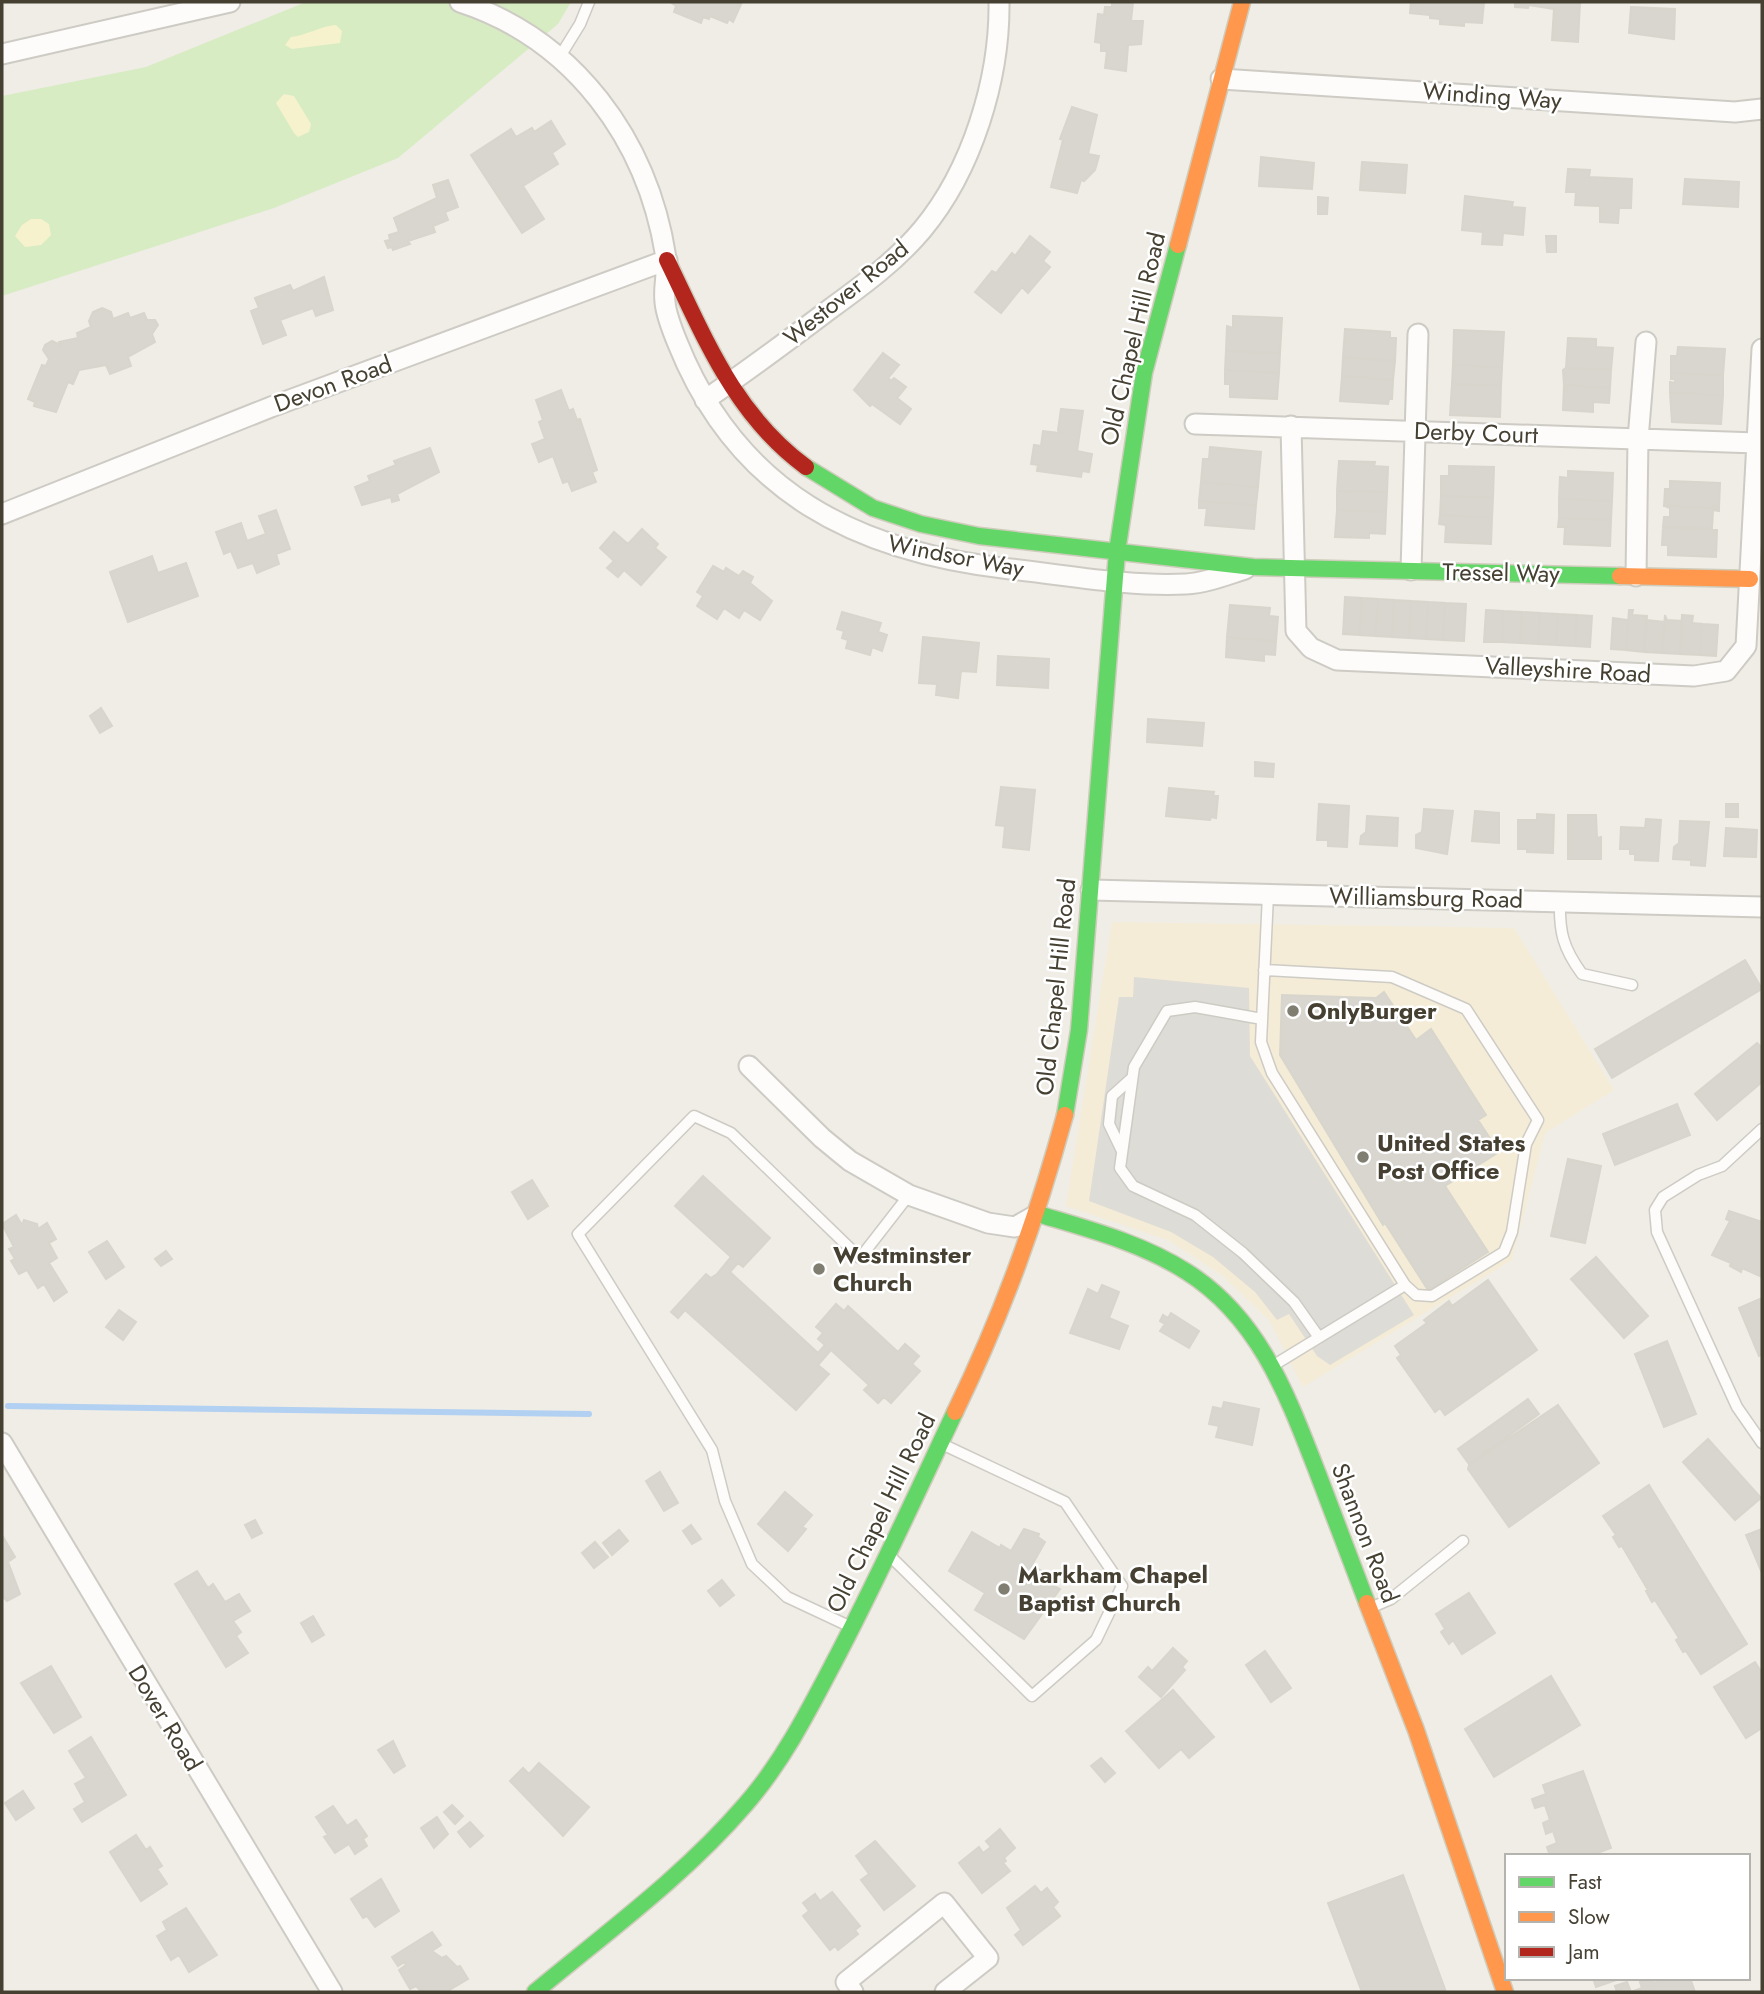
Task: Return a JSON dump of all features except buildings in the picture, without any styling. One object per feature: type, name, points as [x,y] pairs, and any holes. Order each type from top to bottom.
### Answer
[{"type":"street","points":[[2,54],[230,2]]},
{"type":"street","name":"Windsor Way","points":[[460,2],[492,12],[532,36],[587,84],[630,144],[652,202],[667,260],[728,384],[762,428],[791,456],[829,484],[873,508],[921,524],[979,536],[1117,552]]},
{"type":"street","name":"Westover Road","points":[[705,400],[878,274],[934,215],[963,162],[984,106],[995,63],[999,2]]},
{"type":"street","name":"Old Chapel Hill Road","points":[[535,1992],[692,1863],[746,1804],[805,1717],[852,1628],[992,1336],[1038,1214],[1066,1112],[1079,1030],[1117,552],[1144,373],[1242,2]]},
{"type":"street","name":"Winding Way","points":[[1221,79],[1721,111],[1762,109]]},
{"type":"street","name":"Windsor Way","points":[[667,260],[665,302],[677,344],[705,400],[740,448],[771,479],[811,509],[857,533],[912,552],[976,565],[1115,580]]},
{"type":"street","name":"Devon Road","points":[[2,514],[271,407],[667,260]]},
{"type":"street","points":[[1411,570],[1418,334]]},
{"type":"street","points":[[1636,576],[1638,439],[1646,342]]},
{"type":"street","name":"Valleyshire Road","points":[[1292,426],[1293,568],[1297,631],[1311,649],[1337,660],[1694,676],[1726,671],[1746,646],[1762,349]]},
{"type":"street","name":"Derby Court","points":[[1195,424],[1756,443]]},
{"type":"street","name":"Tressel Way","points":[[1117,552],[1253,567],[1750,579]]},
{"type":"street","name":"Tressel Way","points":[[1115,580],[1187,584],[1253,567]]},
{"type":"street","name":"Williamsburg Road","points":[[1091,890],[1762,907]]},
{"type":"street","points":[[749,1066],[849,1161],[909,1195],[988,1223],[1008,1226],[1015,1227],[1038,1214]]},
{"type":"street","name":"Shannon Road","points":[[1038,1214],[1127,1241],[1188,1270],[1225,1301],[1248,1325],[1273,1365],[1416,1730],[1505,1992]]},
{"type":"street","name":"Dover Road","points":[[2,1443],[332,1992]]},
{"type":"street","points":[[853,1992],[845,1982],[944,1903],[988,1958],[945,1992]]},
{"type":"lane","points":[[559,58],[580,24],[589,2]]},
{"type":"lane","points":[[1264,970],[1392,977],[1466,1009],[1538,1120],[1527,1144],[1512,1232],[1504,1252],[1432,1296],[1416,1296],[1405,1285],[1272,1073],[1262,1050],[1262,1019],[1264,970],[1268,895]]},
{"type":"lane","points":[[1560,900],[1560,922],[1566,952],[1582,974],[1632,985]]},
{"type":"lane","points":[[1262,1019],[1195,1007],[1167,1011],[1134,1067],[1120,1168],[1133,1186],[1195,1215],[1243,1253],[1294,1302],[1318,1336]]},
{"type":"lane","points":[[1122,1152],[1109,1124],[1112,1096],[1132,1077]]},
{"type":"lane","points":[[852,1628],[787,1597],[752,1564],[725,1501],[712,1450],[578,1234],[694,1116],[731,1133],[860,1258],[909,1195]]},
{"type":"lane","points":[[1762,1129],[1722,1166],[1698,1175],[1663,1197],[1655,1210],[1657,1232],[1737,1407],[1762,1443]]},
{"type":"lane","points":[[1273,1365],[1405,1285]]},
{"type":"lane","points":[[887,1553],[1032,1696],[1096,1640],[1122,1586],[1065,1502],[940,1443]]},
{"type":"lane","points":[[1369,1608],[1391,1598],[1463,1541]]},
{"type":"shaded area","points":[[1112,922],[1514,928],[1614,1090],[1545,1133],[1512,1260],[1303,1387],[1270,1321],[1223,1276],[1168,1240],[1066,1206]]},
{"type":"shaded area","points":[[1134,977],[1249,988],[1250,1056],[1414,1315],[1330,1365],[1317,1356],[1289,1314],[1277,1320],[1255,1292],[1213,1257],[1171,1232],[1089,1201],[1119,997],[1133,997]]},
{"type":"green space","points":[[306,2],[571,2],[558,24],[398,158],[274,208],[2,296],[2,96],[146,67]]},
{"type":"sand","points":[[336,25],[342,31],[340,43],[292,49],[285,45],[291,37]]},
{"type":"sand","points":[[284,94],[294,96],[311,124],[309,132],[298,137],[294,133],[276,103]]},
{"type":"sand","points":[[31,219],[41,219],[49,224],[51,235],[41,245],[25,247],[15,236],[22,225]]},
{"type":"waterway","points":[[8,1406],[589,1414]]},
{"type":"traffic: fast","points":[[1065,1115],[1079,1030],[1117,552],[1144,373],[1178,245]]},
{"type":"traffic: fast","points":[[806,467],[873,508],[921,524],[979,536],[1253,567],[1620,576]]},
{"type":"traffic: fast","points":[[1038,1214],[1152,1253],[1187,1272],[1234,1312],[1253,1336],[1283,1388],[1367,1603]]},
{"type":"traffic: fast","points":[[535,1992],[697,1856],[745,1805],[770,1773],[803,1720],[848,1635],[955,1412]]},
{"type":"traffic: slow","points":[[1178,245],[1242,2]]},
{"type":"traffic: slow","points":[[1620,576],[1750,579]]},
{"type":"traffic: slow","points":[[955,1412],[1017,1266],[1065,1115]]},
{"type":"traffic: slow","points":[[1367,1603],[1416,1730],[1505,1992]]},
{"type":"traffic: jam","points":[[667,260],[709,346],[740,399],[781,446],[806,467]]},
{"type":"place","name":"OnlyBurger","points":[[1293,1011]]},
{"type":"place","name":"United States Post Office","points":[[1363,1157]]},
{"type":"place","name":"Westminster Church","points":[[819,1269]]},
{"type":"place","name":"Markham Chapel Baptist Church","points":[[1004,1589]]}]
